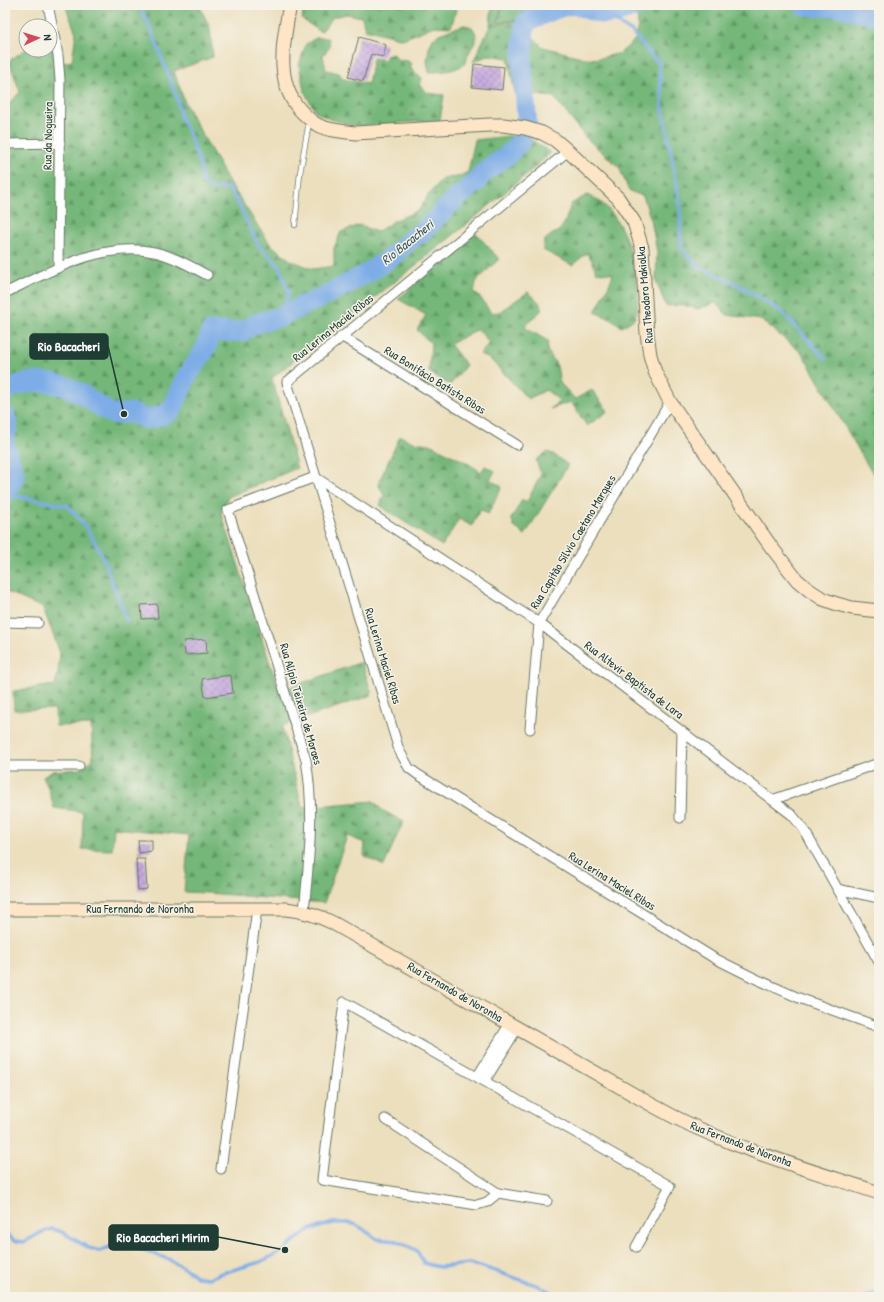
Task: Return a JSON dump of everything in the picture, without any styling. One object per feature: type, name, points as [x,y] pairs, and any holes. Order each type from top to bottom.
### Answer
[{"type":"main road","name":"Rua Theodoro Makiolka","points":[[290,5],[283,51],[284,77],[287,90],[294,103],[310,120],[317,125],[356,133],[489,125],[515,126],[542,133],[555,140],[618,198],[634,222],[642,248],[646,321],[650,356],[655,372],[670,402],[772,548],[797,580],[823,599],[852,608],[879,611]]},
{"type":"main road","name":"Rua Fernando de Noronha","points":[[5,909],[257,909],[304,911],[328,920],[698,1130],[747,1149],[879,1193]]},
{"type":"street","name":"Rua da Nogueira","points":[[48,5],[58,55],[60,87],[58,268]]},
{"type":"street","points":[[5,144],[60,143]]},
{"type":"street","name":"Rua Lerina Maciel Ribas","points":[[568,151],[286,382],[399,750],[409,768],[714,958],[799,998],[879,1028]]},
{"type":"street","points":[[5,292],[58,268],[110,251],[136,250],[166,256],[208,274]]},
{"type":"street","name":"Rua Bonifácio Batista Ribas","points":[[341,336],[517,444]]},
{"type":"street","name":"Rua Capitão Sílvio Caetano Marques","points":[[530,729],[539,623],[670,402]]},
{"type":"street","name":"Rua Alípio Teixeira de Moraes","points":[[304,911],[312,810],[306,760],[228,510],[316,477]]},
{"type":"street","name":"Rua Altevir Baptista de Lara","points":[[316,477],[539,623],[798,821],[879,962]]},
{"type":"street","points":[[5,622],[38,623]]},
{"type":"street","points":[[680,818],[682,731]]},
{"type":"street","points":[[772,800],[879,763]]},
{"type":"street","points":[[5,766],[80,766]]},
{"type":"street","points":[[837,889],[879,898]]},
{"type":"street","points":[[221,1169],[257,909]]},
{"type":"street","points":[[498,1193],[487,1202],[477,1205],[322,1180],[344,1002],[670,1186],[636,1247]]},
{"type":"street","points":[[481,1079],[514,1025]]},
{"type":"street","points":[[385,1119],[498,1193],[547,1201]]},
{"type":"lane","points":[[295,225],[300,173],[310,120]]},
{"type":"green space","points":[[65,5],[199,5],[210,28],[213,57],[174,71],[185,103],[229,182],[270,244],[290,260],[313,269],[334,266],[334,248],[341,232],[359,225],[377,232],[394,221],[419,210],[429,194],[443,178],[458,177],[468,172],[475,140],[509,136],[530,139],[551,153],[448,239],[272,378],[297,468],[228,497],[221,512],[279,691],[362,662],[372,695],[282,726],[302,807],[374,801],[382,810],[404,822],[384,866],[364,856],[365,843],[347,836],[324,903],[184,892],[189,835],[114,828],[112,850],[82,849],[83,812],[54,808],[49,790],[43,777],[53,771],[80,769],[93,759],[91,725],[56,726],[55,709],[14,710],[13,691],[55,685],[60,653],[43,608],[5,591],[5,109],[20,92],[9,61],[18,55],[18,58],[58,58],[62,63],[72,61],[76,33]]},
{"type":"green space","points":[[304,5],[458,5],[451,27],[434,26],[403,39],[365,29],[362,17],[347,14],[333,17],[321,32],[302,19]]},
{"type":"green space","points":[[492,5],[502,5],[497,23],[490,25]]},
{"type":"green space","points":[[503,5],[537,5],[530,16],[498,23]]},
{"type":"green space","points":[[617,5],[879,5],[879,481],[868,466],[802,353],[761,320],[727,315],[715,303],[698,309],[683,305],[666,306],[656,281],[657,252],[651,220],[643,196],[629,191],[619,167],[585,137],[554,97],[515,93],[508,58],[489,55],[473,62],[490,26],[530,17],[530,34],[543,47],[589,59],[601,58],[620,53],[637,37],[638,19],[626,8]]},
{"type":"green space","points":[[464,25],[472,27],[476,35],[475,43],[468,55],[466,63],[453,69],[429,72],[427,61],[429,47],[433,39],[439,34]]},
{"type":"green space","points":[[316,38],[328,38],[330,47],[323,55],[326,70],[339,73],[343,79],[368,84],[373,58],[385,60],[387,55],[394,54],[398,61],[406,60],[412,64],[410,67],[415,73],[422,78],[420,86],[428,93],[444,95],[440,120],[357,126],[330,119],[316,112],[304,91],[299,65],[306,44]]},
{"type":"green space","points":[[587,195],[599,201],[616,219],[623,232],[633,260],[636,274],[638,299],[637,306],[635,318],[622,327],[613,320],[595,312],[613,274],[596,272],[593,262],[587,253],[572,265],[543,250],[544,241],[560,230],[565,222],[571,204]]},
{"type":"green space","points":[[476,233],[499,259],[476,282],[474,293],[480,297],[491,313],[499,312],[528,292],[539,302],[542,310],[524,327],[548,341],[547,350],[557,366],[560,383],[575,399],[592,390],[608,411],[587,426],[571,402],[550,409],[560,401],[546,390],[528,399],[491,360],[480,354],[489,343],[478,329],[450,344],[466,365],[450,385],[429,372],[431,343],[417,330],[426,315],[398,299]]},
{"type":"green space","points":[[400,436],[413,442],[430,444],[466,462],[481,472],[485,466],[495,471],[490,480],[502,487],[488,514],[480,509],[472,526],[459,519],[442,546],[380,506],[384,495],[378,484]]},
{"type":"green space","points":[[547,452],[553,454],[568,465],[525,535],[513,526],[511,519],[522,500],[527,502],[541,474],[536,460]]},
{"type":"building","points":[[359,37],[386,45],[383,57],[371,54],[363,81],[348,77]]},
{"type":"building","points":[[474,64],[504,67],[502,90],[472,87]]},
{"type":"building","points":[[157,604],[158,618],[142,619],[141,605]]},
{"type":"building","points":[[206,639],[207,653],[185,655],[184,641]]},
{"type":"building","points":[[231,675],[233,693],[205,697],[202,679]]},
{"type":"building","points":[[138,840],[152,840],[152,851],[139,853]]},
{"type":"building","points":[[136,859],[145,859],[147,889],[138,890]]},
{"type":"waterway","points":[[139,5],[152,32],[177,98],[181,119],[189,133],[200,165],[203,183],[212,189],[228,188],[237,201],[258,245],[279,266],[289,293],[280,317]]},
{"type":"waterway","points":[[525,23],[528,5]]},
{"type":"waterway","name":"Rio Bacacheri","points":[[527,122],[522,58],[525,23],[550,11],[569,5],[579,6],[601,14],[619,12],[641,5]]},
{"type":"waterway","name":"Rio Bacacheri","points":[[803,5],[816,7],[834,6],[879,16]]},
{"type":"waterway","points":[[606,15],[632,32],[659,64],[663,112],[680,203],[681,248],[699,267],[733,282],[781,311],[825,358]]},
{"type":"waterway","name":"Rio Bacacheri","points":[[5,392],[13,387],[32,382],[52,383],[80,393],[113,414],[132,413],[142,418],[155,418],[165,414],[172,410],[186,378],[206,348],[211,331],[241,332],[257,323],[280,317],[319,299],[368,273],[394,255],[411,239],[422,232],[452,202],[477,181],[484,172],[507,156],[522,140]]},
{"type":"waterway","name":"Rio Bacacheri","points":[[5,415],[8,426],[5,437]]},
{"type":"waterway","name":"Rio Bacacheri","points":[[5,446],[15,477],[5,494]]},
{"type":"waterway","points":[[5,494],[68,506],[86,527],[102,555],[127,621]]},
{"type":"waterway","points":[[5,1239],[9,1236],[14,1241],[24,1242],[42,1232],[52,1229],[62,1232],[89,1248],[99,1251],[118,1244],[129,1245],[168,1259],[197,1277],[210,1278],[260,1262],[285,1250],[289,1245],[309,1230],[333,1223],[347,1223],[360,1227],[377,1239],[397,1241],[416,1250],[424,1263],[440,1267],[469,1264],[480,1266],[539,1286],[564,1297]]},
{"type":"waterway","points":[[864,1297],[879,1292]]},
{"type":"place","name":"Rio Bacacheri","points":[[124,414]]},
{"type":"place","name":"Rio Bacacheri Mirim","points":[[285,1250]]}]
